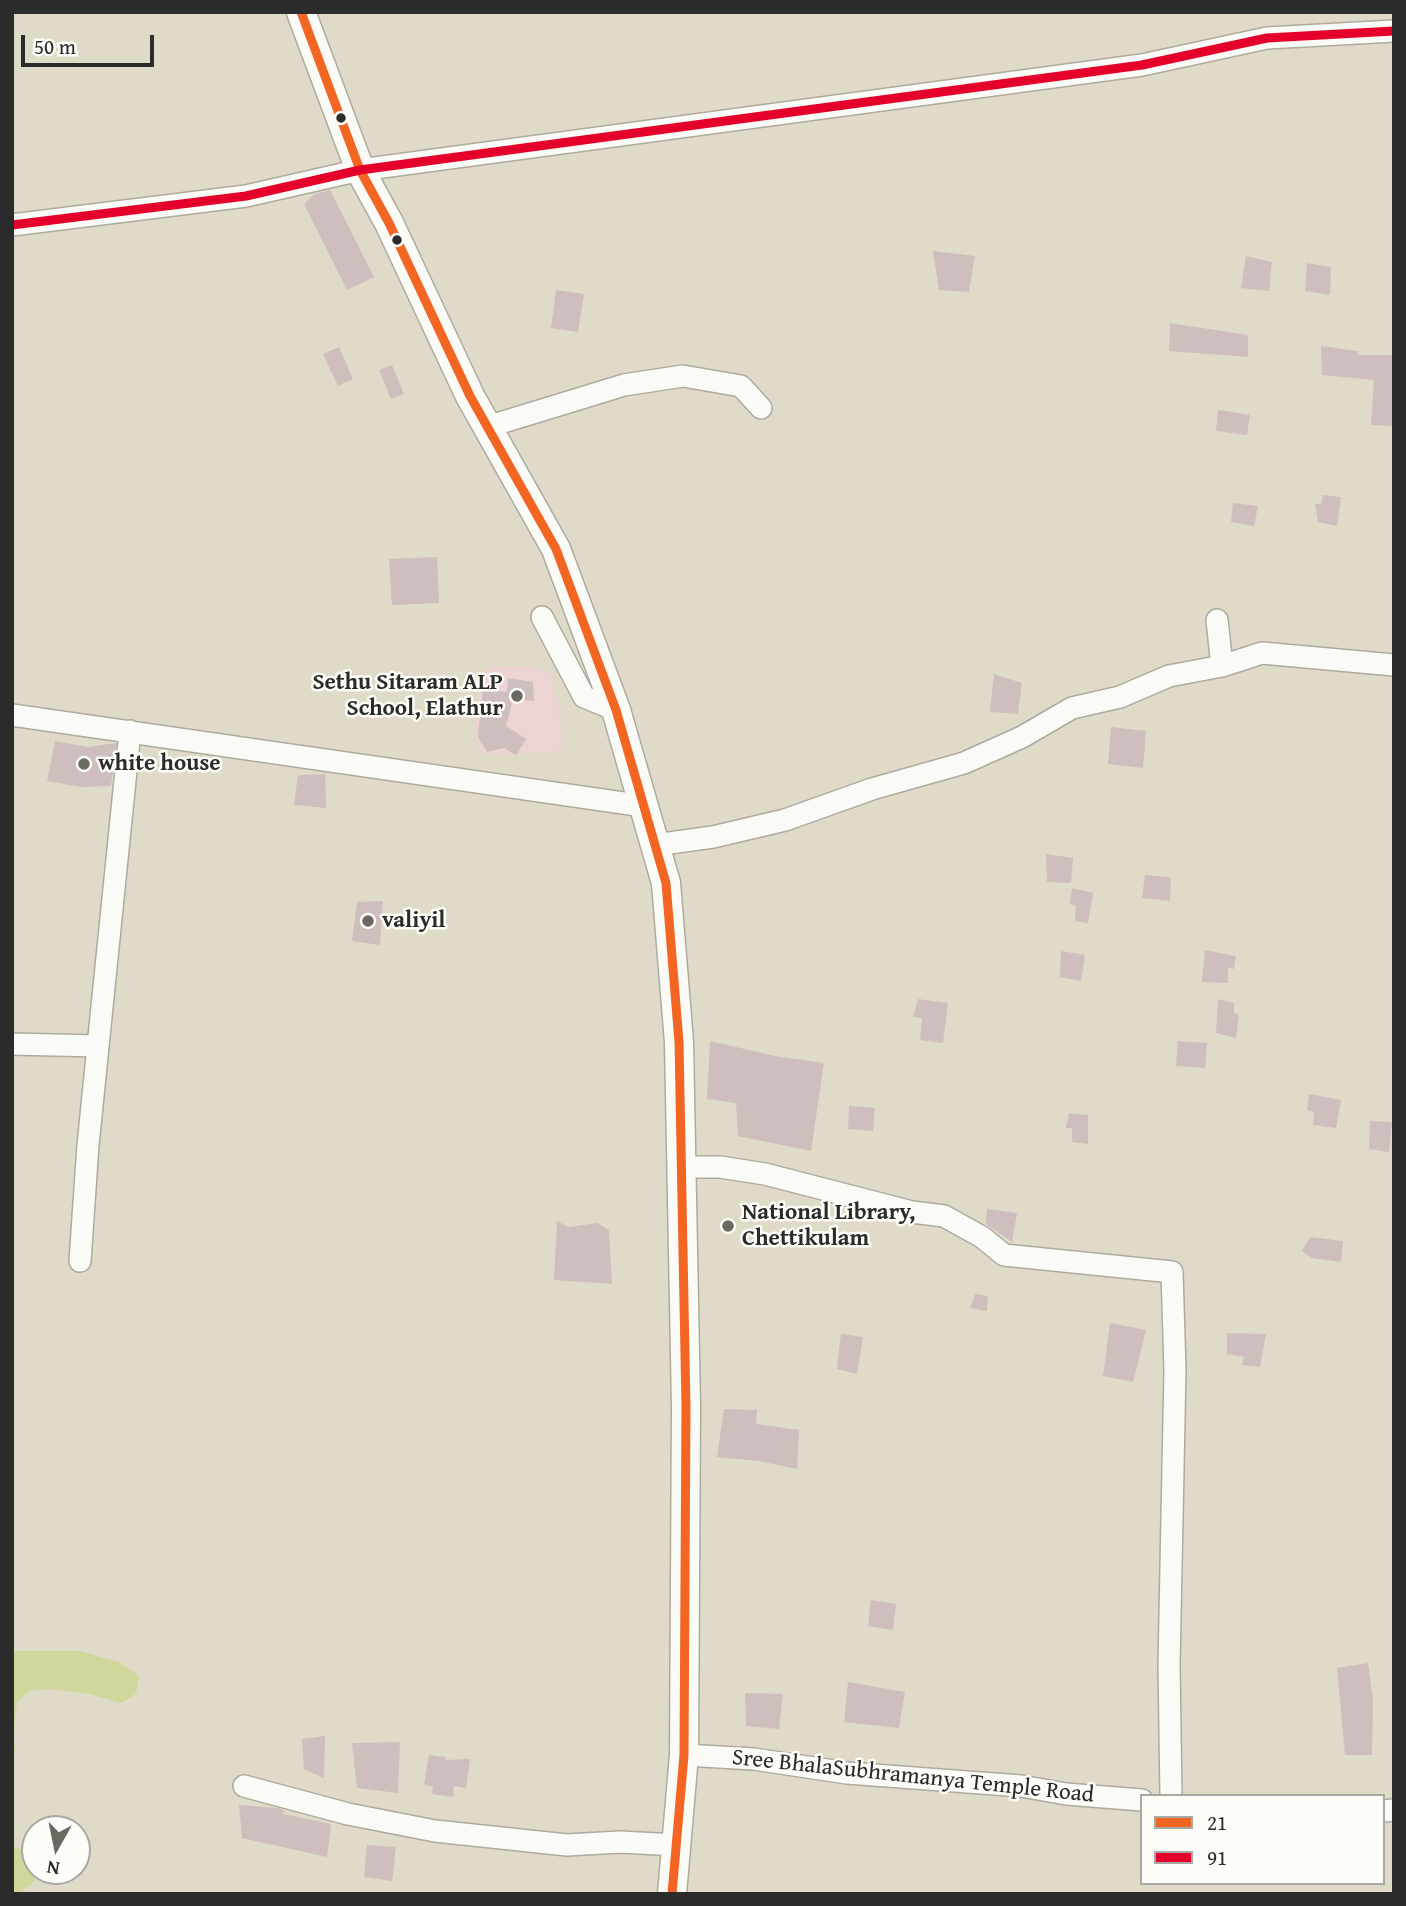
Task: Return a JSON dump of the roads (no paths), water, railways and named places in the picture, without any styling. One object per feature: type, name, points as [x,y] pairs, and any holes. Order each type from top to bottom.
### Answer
[{"type":"main road","points":[[301,12],[360,170],[389,223],[430,315],[487,427],[556,549],[616,710],[666,883],[679,1042],[686,1406],[684,1755],[672,1894]]},
{"type":"street","points":[[12,225],[246,196],[360,170],[1142,65],[1267,38],[1394,31]]},
{"type":"street","points":[[487,427],[624,385],[684,376],[741,386],[761,408]]},
{"type":"street","points":[[542,617],[584,697],[616,710]]},
{"type":"street","points":[[1217,620],[1222,666]]},
{"type":"street","points":[[655,845],[713,837],[785,820],[872,789],[964,763],[1022,737],[1072,708],[1120,696],[1169,676],[1222,666],[1262,653],[1394,665]]},
{"type":"street","points":[[12,715],[644,806]]},
{"type":"street","points":[[80,1261],[98,1046],[130,731]]},
{"type":"street","points":[[12,1044],[98,1046]]},
{"type":"street","points":[[682,1167],[720,1167],[765,1174],[912,1212],[944,1216],[982,1237],[1004,1255],[1172,1272],[1175,1370],[1169,1665],[1171,1794]]},
{"type":"street","name":"Sree BhalaSubhramanya Temple Road","points":[[684,1755],[754,1759],[847,1773],[1021,1786],[1066,1794],[1140,1800]]},
{"type":"street","points":[[244,1786],[348,1814],[435,1831],[567,1845],[620,1842],[677,1845]]},
{"type":"place","name":"Sethu Sitaram ALP School, Elathur","points":[[517,696]]},
{"type":"place","name":"white house","points":[[84,764]]},
{"type":"place","name":"valiyil","points":[[368,921]]},
{"type":"place","name":"National Library, Chettikulam","points":[[728,1226]]}]
